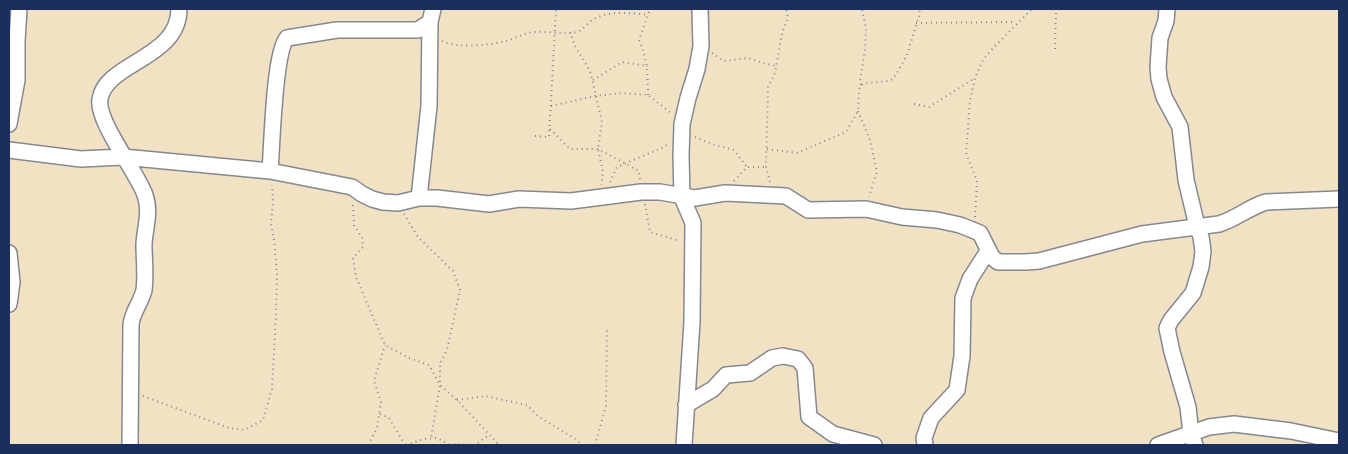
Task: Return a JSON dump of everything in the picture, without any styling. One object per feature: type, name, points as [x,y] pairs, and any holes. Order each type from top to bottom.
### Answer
[{"type":"street","points":[[9,124],[17,80],[19,9]]},
{"type":"street","points":[[130,445],[130,336],[132,317],[141,301],[144,288],[144,240],[149,215],[145,194],[123,157],[102,114],[100,99],[102,91],[113,77],[149,54],[170,35],[178,24],[179,9]]},
{"type":"street","points":[[684,445],[692,322],[693,223],[682,197],[680,156],[688,98],[700,52],[700,9]]},
{"type":"street","points":[[1168,9],[1160,38],[1159,80],[1164,97],[1180,127],[1186,180],[1201,236],[1203,251],[1201,267],[1193,293],[1170,320],[1167,328],[1188,407],[1193,440]]},
{"type":"street","points":[[270,171],[277,69],[282,45],[287,38],[337,30],[418,30],[432,16]]},
{"type":"street","points":[[419,198],[429,106],[432,16]]},
{"type":"street","points":[[9,150],[81,159],[123,157],[270,171],[352,187],[362,194],[383,202],[398,203],[419,198],[437,198],[489,204],[519,199],[571,201],[641,192],[660,192],[695,198],[725,193],[786,196],[808,210],[866,209],[902,217],[960,224],[980,233],[988,250],[998,262],[1039,260],[1142,234],[1218,224],[1230,221],[1257,204],[1266,202],[1339,200]]},
{"type":"street","points":[[925,445],[924,438],[931,418],[957,390],[962,356],[962,298],[970,278],[988,250]]},
{"type":"street","points":[[9,253],[12,282],[9,304]]},
{"type":"street","points":[[686,405],[713,389],[726,375],[750,373],[772,358],[792,357],[798,359],[805,368],[810,417],[838,436],[874,445]]},
{"type":"street","points":[[1158,445],[1193,440],[1209,427],[1234,424],[1291,431],[1339,441]]},
{"type":"path","points":[[535,136],[549,137],[556,9]]},
{"type":"path","points":[[648,95],[648,66],[639,40],[650,9]]},
{"type":"path","points":[[776,196],[770,184],[766,167],[768,87],[774,73],[782,33],[788,18],[786,9]]},
{"type":"path","points":[[862,9],[866,29],[860,81],[862,85]]},
{"type":"path","points":[[866,209],[877,172],[870,140],[858,111],[859,90],[866,83],[893,79],[908,55],[920,13],[919,9]]},
{"type":"path","points":[[980,233],[975,209],[978,181],[966,153],[970,100],[975,78],[983,60],[1032,9]]},
{"type":"path","points":[[1055,50],[1056,9]]},
{"type":"path","points":[[432,16],[434,33],[441,41],[449,45],[458,46],[506,41],[523,34],[536,32],[580,31],[593,20],[618,12],[648,15]]},
{"type":"path","points":[[916,23],[1018,22]]},
{"type":"path","points":[[570,32],[574,46],[590,70],[602,122],[598,149],[603,172],[599,196]]},
{"type":"path","points":[[700,52],[710,52],[724,61],[748,58],[776,66]]},
{"type":"path","points":[[592,81],[622,62],[648,66]]},
{"type":"path","points":[[914,104],[929,107],[975,78]]},
{"type":"path","points":[[551,106],[622,92],[648,95],[694,136],[715,145],[734,150],[748,167]]},
{"type":"path","points":[[767,149],[797,153],[828,141],[846,132],[858,111]]},
{"type":"path","points":[[599,196],[610,182],[617,167],[664,147],[683,125]]},
{"type":"path","points":[[131,391],[229,428],[244,430],[262,420],[272,389],[276,314],[277,274],[271,224],[273,202],[270,171]]},
{"type":"path","points":[[352,187],[354,226],[362,237],[363,248],[353,258],[356,277],[384,345],[374,381],[381,402],[378,428],[368,445]]},
{"type":"path","points":[[398,203],[418,237],[453,272],[460,290],[447,350],[440,363],[440,385],[431,438]]},
{"type":"path","points":[[595,445],[606,406],[607,328]]},
{"type":"path","points":[[384,345],[409,358],[429,364],[440,385],[457,400],[499,445]]},
{"type":"path","points":[[457,400],[485,396],[527,405],[539,417],[574,438],[582,445]]},
{"type":"path","points":[[380,414],[389,418],[406,445],[431,438],[437,438],[449,444],[475,445],[489,435]]},
{"type":"path","points":[[483,439],[484,445]]}]
